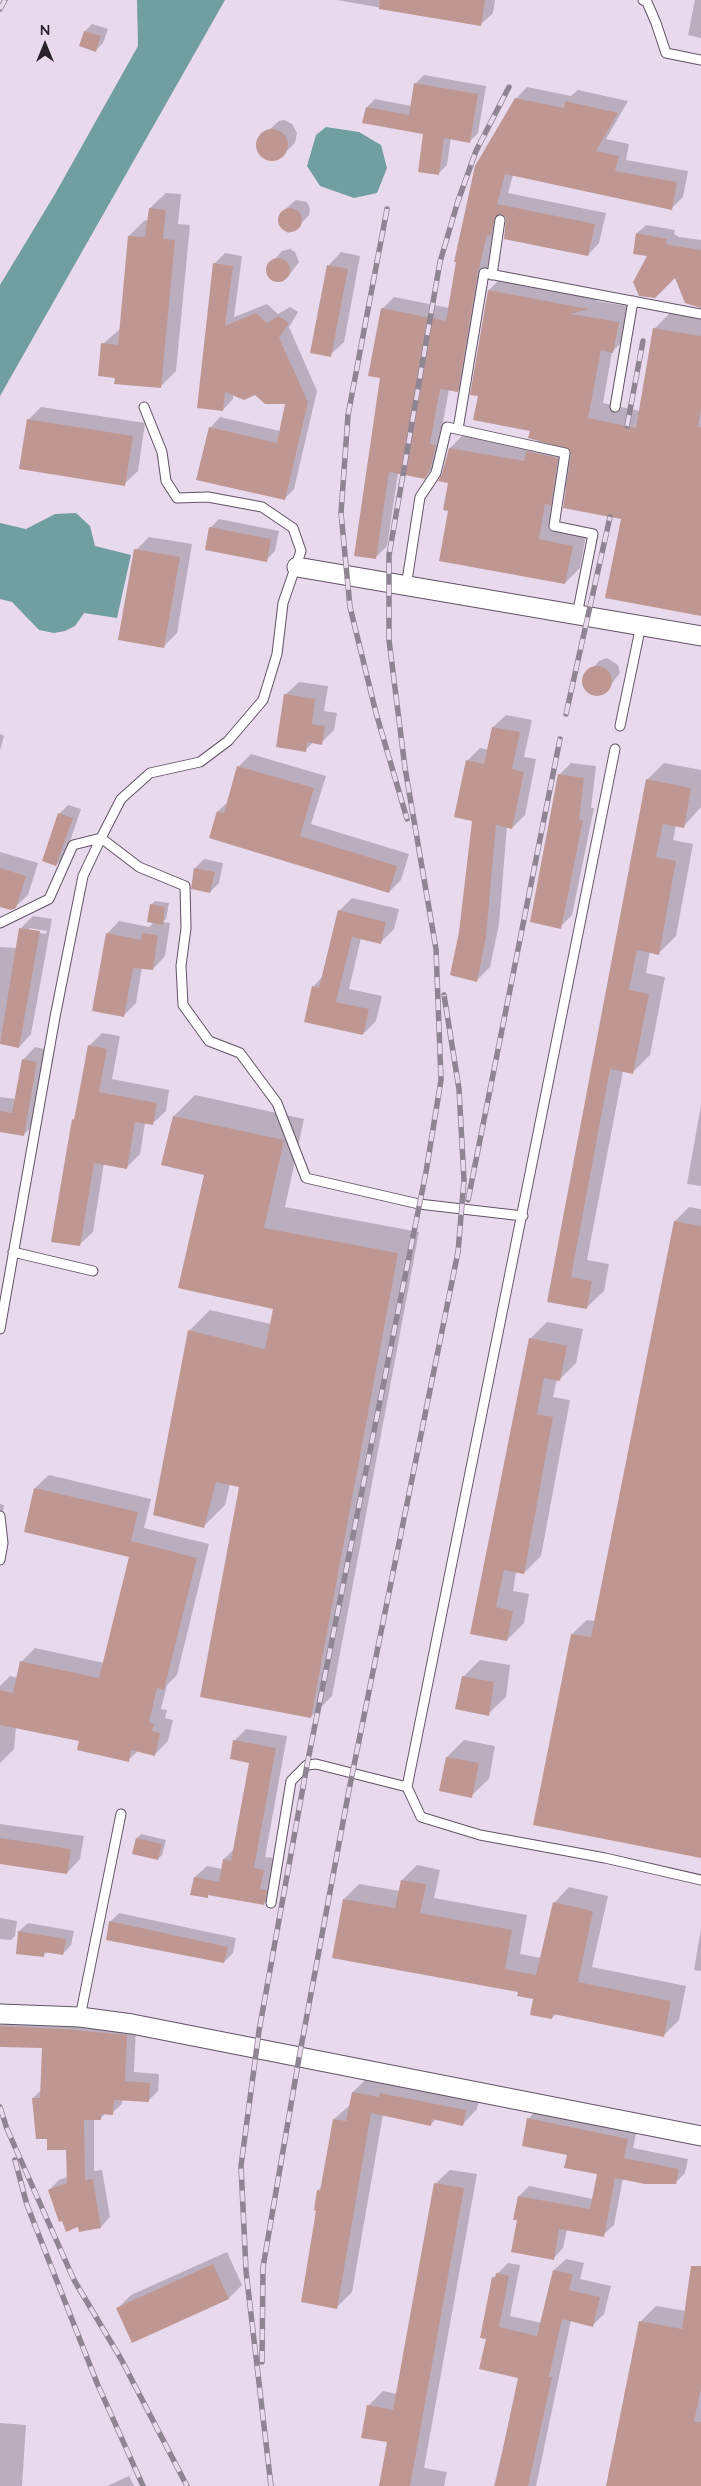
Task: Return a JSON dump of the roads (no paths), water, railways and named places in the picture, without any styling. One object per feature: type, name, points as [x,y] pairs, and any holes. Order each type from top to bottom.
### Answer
[{"type":"street","points":[[297,567],[701,636]]},
{"type":"street","points":[[0,2014],[80,2017],[132,2024],[701,2136]]},
{"type":"lane","points":[[643,0],[647,2],[666,53],[701,60]]},
{"type":"lane","points":[[492,275],[500,220]]},
{"type":"lane","points":[[458,429],[484,273],[701,314]]},
{"type":"lane","points":[[615,407],[633,301]]},
{"type":"lane","points":[[0,1329],[55,1017],[83,876],[121,799],[150,773],[200,762],[228,741],[263,700],[277,654],[283,603],[297,567],[300,551],[293,528],[262,507],[208,497],[177,498],[166,481],[162,452],[144,407]]},
{"type":"lane","points":[[406,587],[420,497],[436,473],[446,427],[565,453],[554,526],[593,534],[577,615]]},
{"type":"lane","points":[[620,726],[641,625]]},
{"type":"lane","points":[[615,749],[523,1216],[407,1787],[421,1817],[480,1835],[605,1858],[701,1880]]},
{"type":"lane","points":[[0,923],[49,899],[73,846],[101,838]]},
{"type":"lane","points":[[101,838],[139,867],[186,886],[186,928],[181,966],[183,1005],[209,1041],[240,1053],[277,1103],[306,1178],[419,1204],[523,1216]]},
{"type":"lane","points":[[13,1252],[93,1271]]},
{"type":"lane","points":[[0,1516],[3,1543],[0,1560]]},
{"type":"lane","points":[[271,1903],[291,1781],[307,1765],[316,1764],[407,1787]]},
{"type":"lane","points":[[80,2017],[121,1814]]},
{"type":"railway","points":[[0,9],[5,0]]},
{"type":"railway","points":[[271,2486],[246,2271],[241,2166],[259,2031],[307,1765],[426,1172],[441,1080],[436,949],[405,768],[389,640],[389,555],[440,262],[458,201],[476,151],[509,87]]},
{"type":"railway","points":[[387,209],[348,415],[341,513],[350,607],[376,713],[407,819]]},
{"type":"railway","points":[[627,426],[643,341]]},
{"type":"railway","points":[[566,714],[610,517]]},
{"type":"railway","points":[[468,1200],[560,739]]},
{"type":"railway","points":[[262,2362],[263,2267],[299,2058],[349,1790],[458,1252],[464,1180],[459,1089],[444,995]]},
{"type":"railway","points":[[0,2107],[7,2129],[74,2280],[121,2359],[187,2486]]},
{"type":"railway","points":[[15,2160],[27,2205],[97,2383],[143,2486]]}]
